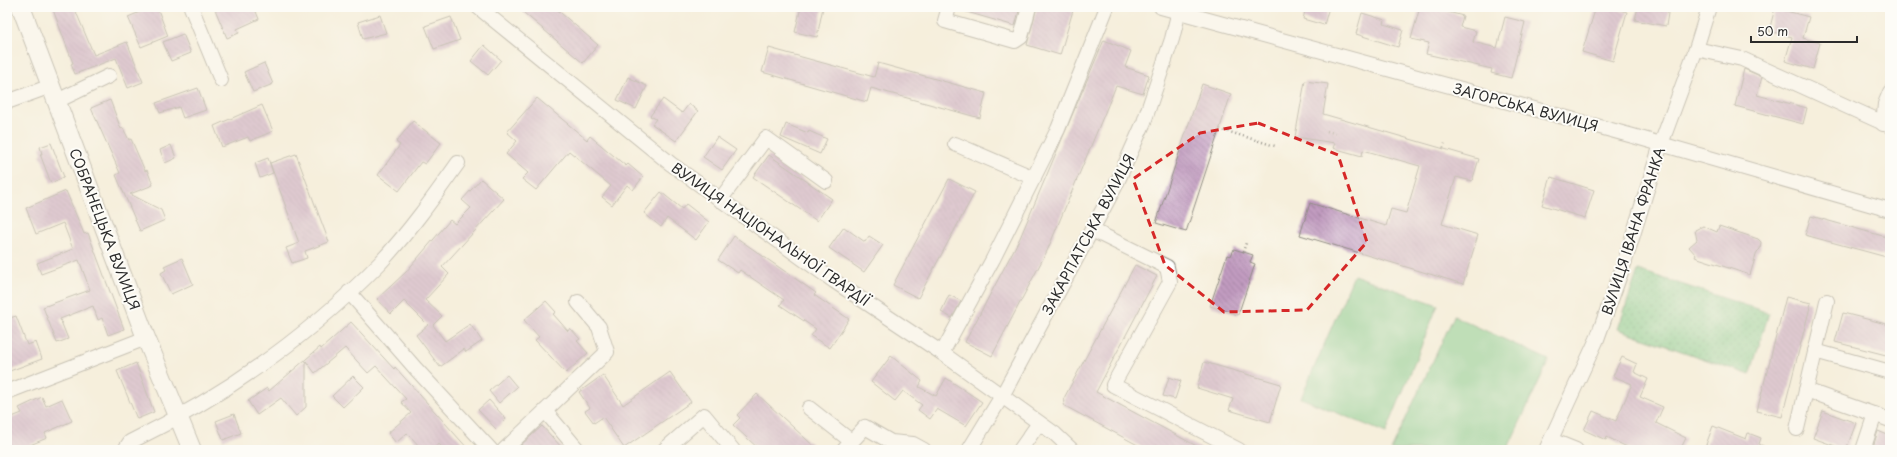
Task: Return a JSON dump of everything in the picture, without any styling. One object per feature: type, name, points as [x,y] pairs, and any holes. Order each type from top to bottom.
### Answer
[{"type":"main road","name":"СОБРАНЕЦЬКА ВУЛИЦЯ","points":[[21,7],[146,338],[192,450]]},
{"type":"street","points":[[191,7],[221,80]]},
{"type":"street","name":"ВУЛИЦЯ НАЦІОНАЛЬНОЇ ГВАРДІЇ","points":[[478,7],[618,122],[720,200],[834,281],[942,353],[1039,423],[1072,450]]},
{"type":"street","points":[[949,7],[945,21],[1015,41],[1021,37],[1029,7]]},
{"type":"street","points":[[942,353],[993,259],[1058,129],[1106,7]]},
{"type":"street","name":"ЗАГОРСЬКА ВУЛИЦЯ","points":[[1161,7],[1180,9],[1890,210]]},
{"type":"street","name":"ВУЛИЦЯ ІВАНА ФРАНКА","points":[[1549,445],[1597,339],[1625,261],[1661,144],[1696,49],[1709,7]]},
{"type":"street","name":"ЗАКАРПАТСЬКА ВУЛИЦЯ","points":[[969,450],[1002,396],[1115,187],[1144,122],[1172,39],[1180,9]]},
{"type":"street","points":[[1696,49],[1742,59],[1887,125],[1885,104],[1890,92]]},
{"type":"street","points":[[7,102],[54,93],[108,76]]},
{"type":"street","points":[[720,200],[766,138],[826,181]]},
{"type":"street","points":[[955,144],[1034,178]]},
{"type":"street","points":[[126,450],[130,442],[179,418],[242,379],[349,292],[380,262],[408,230],[458,163]]},
{"type":"street","points":[[1092,230],[1167,267],[1170,282],[1114,385],[1239,450]]},
{"type":"street","points":[[349,292],[416,369],[491,450]]},
{"type":"street","points":[[1797,429],[1827,301]]},
{"type":"street","points":[[504,450],[607,352],[599,327],[578,302]]},
{"type":"street","points":[[7,392],[146,338]]},
{"type":"street","points":[[1815,351],[1890,372]]},
{"type":"street","points":[[1806,390],[1890,420]]},
{"type":"street","points":[[809,408],[848,445],[865,427],[891,442],[913,444],[924,450]]},
{"type":"street","points":[[545,412],[578,450]]},
{"type":"street","points":[[1863,450],[1875,414]]},
{"type":"street","points":[[664,450],[704,415],[733,450]]},
{"type":"street","points":[[1020,450],[1039,423]]},
{"type":"street","points":[[1549,445],[1576,450]]},
{"type":"path","points":[[1220,129],[1275,146]]},
{"type":"path","points":[[1327,132],[1337,134]]},
{"type":"path","points":[[1443,148],[1446,141]]},
{"type":"path","points":[[1243,252],[1246,243]]},
{"type":"highlighted area","points":[[1258,123],[1338,155],[1367,242],[1307,310],[1224,312],[1165,265],[1133,179],[1200,133]]},
{"type":"green space","points":[[1638,270],[1769,313],[1750,375],[1618,329]]},
{"type":"green space","points":[[1354,275],[1438,305],[1386,433],[1301,398]]},
{"type":"green space","points":[[1454,316],[1549,360],[1507,450],[1391,450]]},
{"type":"building","points":[[52,7],[74,7],[94,55],[127,42],[143,82],[128,88],[116,58],[75,74],[71,64],[73,63]]},
{"type":"building","points":[[152,7],[157,7],[168,36],[141,47],[128,17]]},
{"type":"building","points":[[214,7],[254,7],[259,19],[237,29],[239,33],[227,38]]},
{"type":"building","points":[[517,7],[554,7],[598,45],[583,63]]},
{"type":"building","points":[[801,7],[823,7],[817,37],[795,32]]},
{"type":"building","points":[[961,7],[1020,7],[1015,26],[960,10]]},
{"type":"building","points":[[1037,7],[1074,7],[1060,55],[1027,45]]},
{"type":"building","points":[[1306,7],[1329,7],[1324,25],[1303,19]]},
{"type":"building","points":[[1420,7],[1430,7],[1463,16],[1460,27],[1476,31],[1473,42],[1497,48],[1505,17],[1525,22],[1511,78],[1491,73],[1492,69],[1426,54],[1429,43],[1411,39]]},
{"type":"building","points":[[1596,7],[1609,7],[1627,12],[1613,61],[1582,52]]},
{"type":"building","points":[[1638,7],[1669,7],[1666,26],[1635,20]]},
{"type":"building","points":[[1775,8],[1809,17],[1803,38],[1820,43],[1813,69],[1785,61],[1792,37],[1769,31]]},
{"type":"building","points":[[1362,13],[1385,20],[1384,24],[1403,30],[1398,47],[1356,34]]},
{"type":"building","points":[[380,15],[386,33],[363,39],[358,22]]},
{"type":"building","points":[[451,17],[460,40],[434,49],[425,26]]},
{"type":"building","points":[[183,34],[191,53],[171,61],[163,42]]},
{"type":"building","points":[[1104,40],[1131,51],[1125,67],[1149,75],[1143,94],[1116,86],[1047,251],[992,356],[965,342],[1020,238]]},
{"type":"building","points":[[484,45],[501,60],[488,75],[471,61]]},
{"type":"building","points":[[769,48],[874,77],[878,63],[986,93],[980,118],[871,88],[867,102],[762,72]]},
{"type":"building","points":[[264,63],[273,84],[253,92],[244,72]]},
{"type":"building","points":[[1744,69],[1762,77],[1757,95],[1807,108],[1803,124],[1735,106]]},
{"type":"building","points":[[628,77],[647,86],[636,109],[617,100]]},
{"type":"building","points":[[1305,81],[1328,84],[1323,114],[1479,159],[1472,181],[1456,177],[1442,224],[1478,235],[1463,284],[1300,235],[1310,203],[1386,226],[1391,209],[1406,213],[1420,166],[1363,150],[1362,156],[1333,148],[1335,143],[1295,137]]},
{"type":"building","points":[[1202,84],[1231,94],[1186,232],[1156,223]]},
{"type":"building","points":[[198,88],[206,110],[183,118],[179,107],[160,113],[156,103]]},
{"type":"building","points":[[537,98],[587,140],[590,136],[626,166],[628,164],[643,177],[633,190],[627,185],[612,205],[602,197],[611,186],[569,151],[536,190],[522,179],[528,173],[506,154],[517,141],[507,132]]},
{"type":"building","points":[[663,99],[682,113],[689,104],[698,111],[676,141],[652,124],[656,119],[650,116]]},
{"type":"building","points":[[110,100],[121,129],[123,128],[129,140],[131,139],[153,185],[130,194],[161,210],[165,220],[140,231],[116,175],[120,173],[91,108]]},
{"type":"building","points":[[262,105],[273,131],[250,141],[248,137],[222,147],[214,126]]},
{"type":"building","points":[[413,121],[441,143],[425,164],[421,162],[399,191],[378,175],[400,145],[396,142]]},
{"type":"building","points":[[786,124],[808,133],[809,131],[827,139],[820,154],[781,137]]},
{"type":"building","points":[[717,137],[736,150],[722,170],[703,157]]},
{"type":"building","points":[[51,143],[64,177],[51,183],[40,154],[42,154],[40,147]]},
{"type":"building","points":[[171,145],[176,158],[165,163],[160,150]]},
{"type":"building","points":[[296,154],[329,242],[305,251],[307,258],[292,263],[286,248],[299,243],[270,163]]},
{"type":"building","points":[[769,155],[832,199],[817,221],[753,177]]},
{"type":"building","points":[[268,158],[273,173],[260,178],[255,163]]},
{"type":"building","points":[[1551,177],[1594,190],[1585,218],[1542,205]]},
{"type":"building","points":[[481,179],[504,199],[442,267],[449,274],[425,300],[442,316],[433,325],[445,341],[470,324],[482,341],[466,352],[464,349],[440,367],[416,335],[428,325],[404,301],[391,314],[377,299],[406,272],[450,220],[455,224],[471,208],[462,200]]},
{"type":"building","points":[[949,179],[975,192],[918,298],[893,285]]},
{"type":"building","points":[[66,191],[84,234],[88,233],[124,329],[108,335],[102,318],[98,320],[93,306],[60,319],[68,339],[57,343],[43,307],[90,290],[79,260],[41,274],[37,263],[73,249],[63,223],[36,234],[26,208]]},
{"type":"building","points":[[661,192],[682,209],[686,204],[709,222],[696,240],[667,218],[661,227],[644,213]]},
{"type":"building","points":[[1811,216],[1890,238],[1890,258],[1805,235]]},
{"type":"building","points":[[1703,226],[1717,232],[1719,226],[1758,239],[1761,242],[1760,249],[1757,252],[1750,275],[1695,257],[1696,255],[1689,247],[1697,240],[1695,230]]},
{"type":"building","points":[[844,227],[865,242],[869,236],[883,245],[864,272],[829,248]]},
{"type":"building","points":[[734,236],[816,293],[814,295],[849,319],[830,348],[811,336],[816,329],[780,305],[784,300],[740,270],[738,273],[718,260]]},
{"type":"building","points":[[1234,249],[1253,255],[1250,262],[1255,264],[1238,315],[1210,306],[1227,255],[1231,256]]},
{"type":"building","points":[[182,258],[193,284],[171,294],[161,273],[166,270],[164,266]]},
{"type":"building","points":[[1135,265],[1157,276],[1096,392],[1204,450],[1147,450],[1063,405],[1065,401],[1063,400]]},
{"type":"building","points":[[949,295],[961,301],[952,318],[941,312]]},
{"type":"building","points":[[1786,297],[1811,303],[1782,417],[1757,411]]},
{"type":"building","points":[[546,301],[556,312],[553,314],[568,331],[570,328],[580,339],[577,341],[588,353],[566,373],[535,340],[539,337],[524,320]]},
{"type":"building","points":[[1843,313],[1890,325],[1890,356],[1835,342]]},
{"type":"building","points":[[16,316],[27,345],[36,342],[42,359],[7,372],[7,319]]},
{"type":"building","points":[[351,322],[394,369],[395,367],[469,450],[443,450],[444,449],[439,444],[432,450],[423,450],[407,433],[396,443],[388,433],[411,413],[401,402],[406,399],[376,366],[368,373],[345,348],[315,373],[306,361],[306,407],[296,416],[281,398],[257,415],[248,401],[267,388],[269,391],[320,347],[321,349]]},
{"type":"building","points":[[891,356],[922,381],[919,387],[936,396],[946,378],[982,402],[966,426],[937,409],[930,419],[918,410],[922,405],[903,391],[895,401],[871,382]]},
{"type":"building","points":[[1622,357],[1637,364],[1634,372],[1648,379],[1640,397],[1663,407],[1656,423],[1686,438],[1680,450],[1633,450],[1607,437],[1606,440],[1584,430],[1593,411],[1616,421],[1632,384],[1613,376]]},
{"type":"building","points":[[1204,362],[1281,384],[1270,422],[1229,410],[1233,399],[1197,388]]},
{"type":"building","points":[[136,363],[154,412],[137,419],[117,371]]},
{"type":"building","points":[[670,372],[691,402],[624,448],[603,417],[594,423],[585,411],[590,408],[579,392],[603,375],[623,405]]},
{"type":"building","points":[[507,375],[517,387],[499,403],[489,391]]},
{"type":"building","points":[[353,376],[364,387],[343,407],[332,396]]},
{"type":"building","points":[[1169,377],[1181,381],[1175,399],[1163,396]]},
{"type":"building","points":[[757,394],[818,450],[760,450],[733,425],[740,418],[737,415]]},
{"type":"building","points":[[42,397],[46,406],[62,399],[72,421],[45,433],[47,438],[18,450],[7,450],[7,419],[22,413],[19,408]]},
{"type":"building","points":[[489,400],[506,419],[496,429],[478,410]]},
{"type":"building","points":[[1823,411],[1856,423],[1846,450],[1813,438]]},
{"type":"building","points":[[234,414],[241,433],[223,440],[216,421]]},
{"type":"building","points":[[542,426],[564,450],[526,450],[521,445]]},
{"type":"building","points":[[1713,426],[1746,439],[1748,433],[1761,438],[1759,444],[1772,450],[1704,450]]},
{"type":"building","points":[[1878,431],[1890,436],[1890,450],[1872,450]]}]
